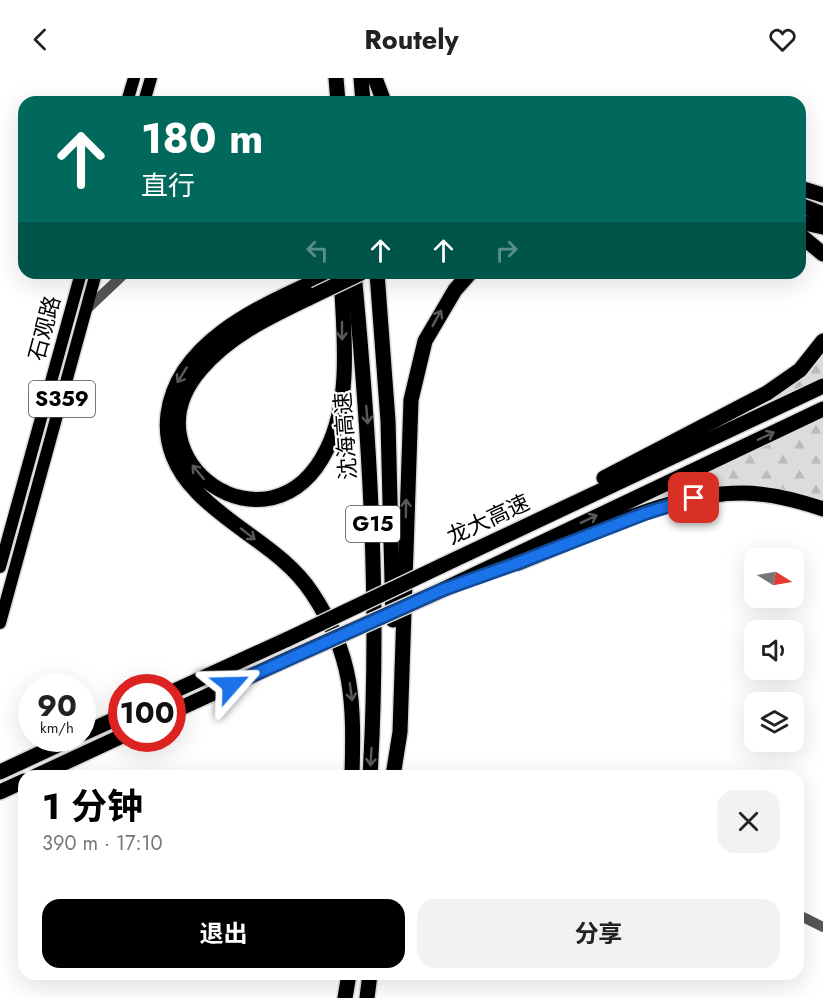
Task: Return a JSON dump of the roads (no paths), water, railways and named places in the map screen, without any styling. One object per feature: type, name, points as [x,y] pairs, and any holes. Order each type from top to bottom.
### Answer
[{"type":"highway","points":[[335,78],[336,96]]},
{"type":"highway","points":[[361,78],[362,96]]},
{"type":"highway","points":[[375,78],[382,96]]},
{"type":"highway","points":[[806,190],[823,195]]},
{"type":"highway","points":[[806,206],[823,209]]},
{"type":"highway","points":[[806,207],[823,214]]},
{"type":"highway","points":[[806,223],[823,227]]},
{"type":"highway","points":[[806,240],[823,254]]},
{"type":"highway","points":[[326,279],[314,289],[227,343],[200,370],[191,383],[180,417],[179,436],[185,454],[195,470],[221,492],[248,498],[275,497],[292,490],[312,476],[328,448],[338,421],[341,398],[341,279]]},
{"type":"highway","points":[[343,279],[237,322],[212,340],[189,362],[176,382],[169,405],[167,433],[174,460],[184,478],[211,506],[293,571],[311,592],[332,629],[346,662],[352,695],[352,770]]},
{"type":"highway","name":"沈海高速","points":[[355,279],[368,419],[373,522],[375,648],[370,770]]},
{"type":"highway","name":"G15","points":[[376,279],[388,421],[393,628],[393,770]]},
{"type":"highway","points":[[394,770],[400,732],[411,400],[425,341],[449,298],[465,279]]},
{"type":"highway","points":[[494,540],[579,491],[767,393],[800,370],[823,341]]},
{"type":"highway","name":"龙大高速","points":[[186,686],[823,386]]},
{"type":"highway","name":"龙大高速","points":[[186,706],[442,590],[823,409]]},
{"type":"highway","points":[[442,590],[651,511],[694,498],[731,494],[763,495],[823,509]]},
{"type":"highway","points":[[49,770],[108,743]]},
{"type":"highway","points":[[0,772],[43,752]]},
{"type":"highway","points":[[0,792],[18,784]]},
{"type":"highway","points":[[340,980],[340,998]]},
{"type":"highway","points":[[345,998],[348,980]]},
{"type":"highway","points":[[367,998],[369,980]]},
{"type":"main road","points":[[129,96],[134,78]]},
{"type":"main road","points":[[146,96],[151,78]]},
{"type":"main road","name":"石观路","points":[[0,567],[79,279]]},
{"type":"main road","name":"石观路","points":[[0,623],[94,279]]},
{"type":"street","points":[[87,309],[118,279]]},
{"type":"street","points":[[804,918],[823,927]]}]
